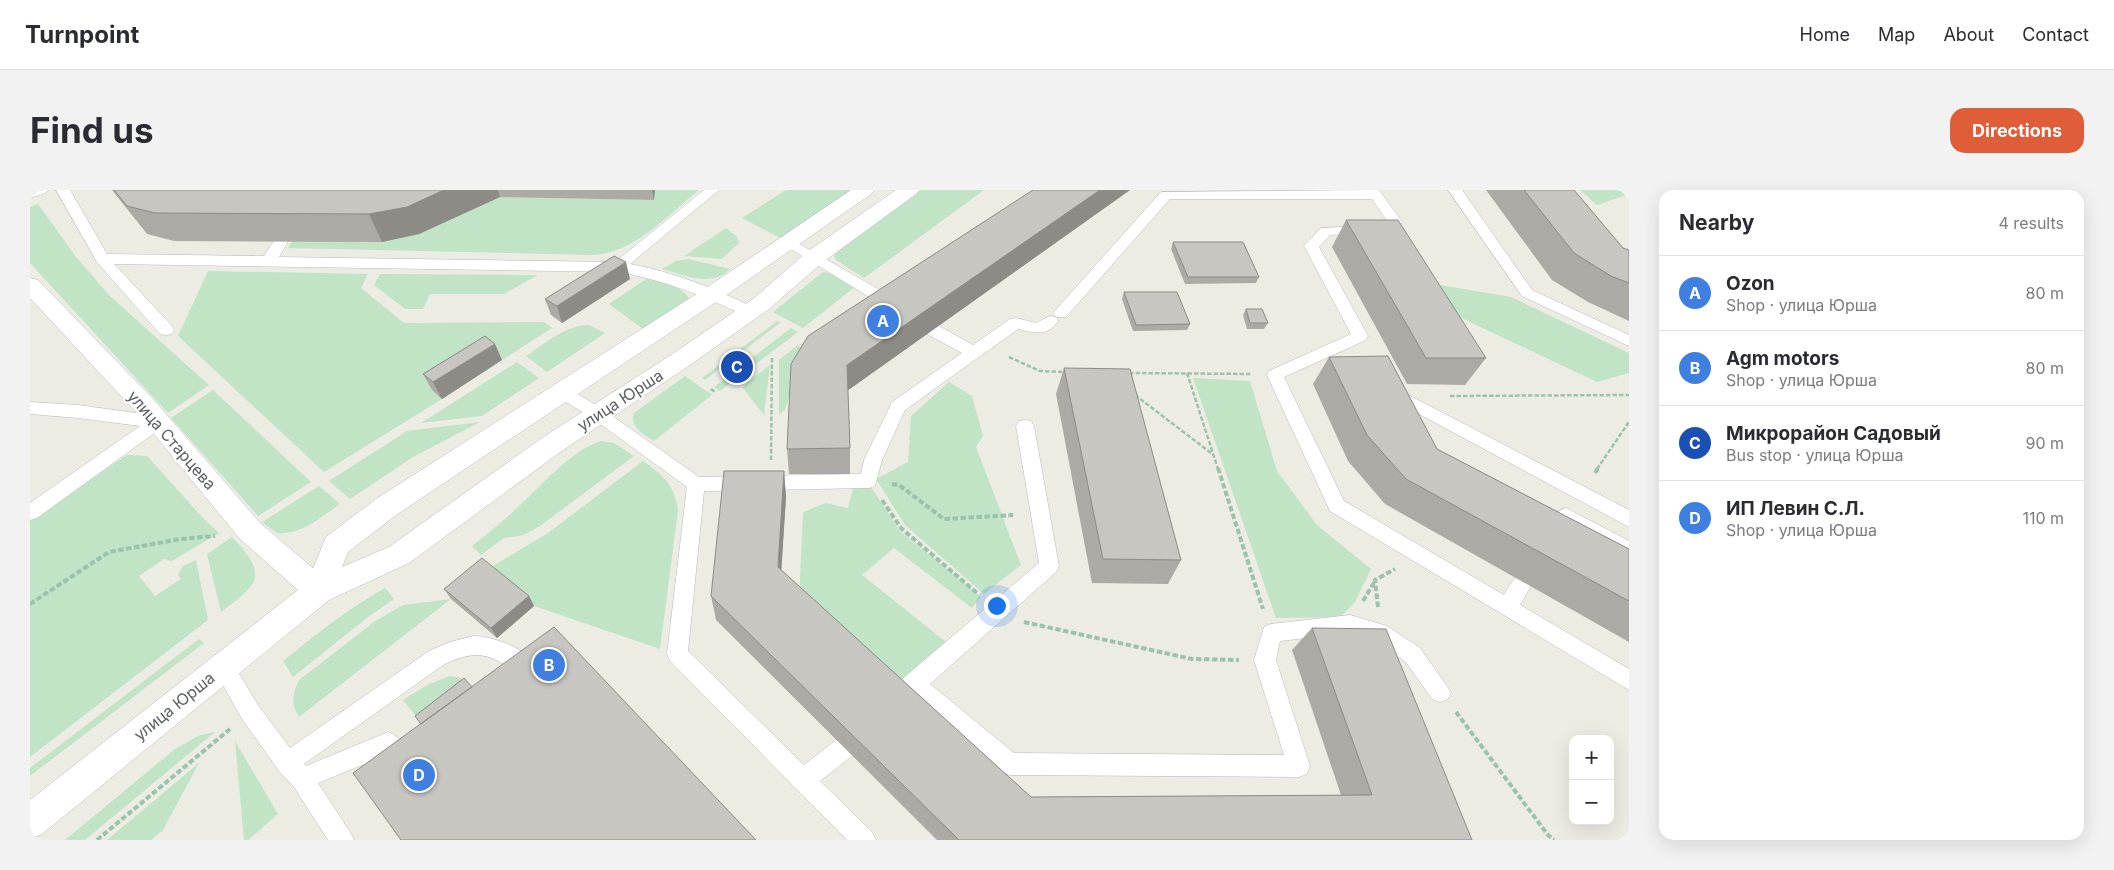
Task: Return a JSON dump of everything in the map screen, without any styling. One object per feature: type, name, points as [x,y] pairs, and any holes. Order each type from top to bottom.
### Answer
[{"type":"street","points":[[319,591],[336,545],[386,507],[714,293],[864,190]]},
{"type":"street","name":"улица Юрша","points":[[30,822],[319,591],[399,555],[554,443],[750,312],[815,256],[909,190]]},
{"type":"street","name":"улица Старцева","points":[[30,285],[158,422],[250,531],[319,591]]},
{"type":"lane","points":[[30,194],[41,190]]},
{"type":"lane","points":[[63,190],[102,259],[166,330]]},
{"type":"lane","points":[[618,267],[712,190]]},
{"type":"lane","points":[[1455,190],[1527,293],[1629,340]]},
{"type":"lane","points":[[562,392],[598,414],[696,484],[869,481],[873,460],[898,406],[1016,323],[1038,329],[1055,317],[1166,195],[1374,192],[1395,222],[1390,230]]},
{"type":"lane","points":[[1390,230],[1405,252]]},
{"type":"lane","points":[[1390,230],[1326,232],[1311,246],[1360,336],[1275,375],[1337,506],[1629,680]]},
{"type":"lane","points":[[269,261],[281,241]]},
{"type":"lane","points":[[789,242],[815,256],[894,306]]},
{"type":"lane","points":[[102,259],[618,267],[650,272],[714,293],[750,312]]},
{"type":"lane","points":[[933,330],[974,353]]},
{"type":"lane","points":[[1399,396],[1629,520]]},
{"type":"lane","points":[[30,408],[64,409],[95,415],[158,422]]},
{"type":"lane","points":[[30,513],[158,422]]},
{"type":"lane","points":[[896,698],[1048,566],[1025,426]]},
{"type":"lane","points":[[696,484],[677,654],[864,840]]},
{"type":"lane","points":[[1581,494],[1561,523],[1629,550]]},
{"type":"lane","points":[[1507,608],[1523,582]]},
{"type":"lane","points":[[914,684],[1010,764],[1299,766],[1265,660],[1271,633],[1350,624],[1380,632],[1413,654],[1440,692]]},
{"type":"lane","points":[[287,763],[436,658],[460,646],[479,644],[493,648],[510,656],[528,670]]},
{"type":"lane","points":[[224,666],[250,712],[287,763],[302,779],[342,840]]},
{"type":"lane","points":[[302,779],[388,743],[404,763]]},
{"type":"lane","points":[[803,780],[844,748]]},
{"type":"path","points":[[1002,353],[1040,371],[1068,372]]},
{"type":"path","points":[[771,484],[772,356]]},
{"type":"path","points":[[1123,372],[1275,375]]},
{"type":"path","points":[[1187,373],[1271,633]]},
{"type":"path","points":[[711,390],[716,393]]},
{"type":"path","points":[[1127,390],[1212,454]]},
{"type":"path","points":[[1483,396],[1629,395]]},
{"type":"path","points":[[1581,494],[1629,422]]},
{"type":"path","points":[[869,481],[899,485],[944,519],[990,515],[1040,515]]},
{"type":"path","points":[[869,481],[902,528],[981,597],[993,615],[1192,659],[1265,660]]},
{"type":"path","points":[[30,604],[109,552],[180,539],[218,535]]},
{"type":"path","points":[[1380,632],[1375,580],[1398,568]]},
{"type":"path","points":[[1440,692],[1548,835],[1554,840]]},
{"type":"path","points":[[97,840],[250,712]]},
{"type":"green space","points":[[655,190],[699,190],[650,231],[637,240],[609,253],[594,255],[288,248],[292,241],[382,242],[419,234],[500,197],[653,200]]},
{"type":"green space","points":[[786,190],[852,190],[782,239],[742,218]]},
{"type":"green space","points":[[921,190],[984,190],[864,278],[836,260],[834,256],[838,249]]},
{"type":"green space","points":[[1580,190],[1629,190],[1629,194],[1597,205]]},
{"type":"green space","points":[[38,204],[76,257],[109,295],[209,385],[168,413],[30,263],[30,207]]},
{"type":"green space","points":[[726,228],[737,237],[739,243],[722,259],[684,256]]},
{"type":"green space","points":[[689,259],[730,269],[723,275],[706,279],[689,277],[662,269],[676,261]]},
{"type":"green space","points":[[208,271],[368,274],[361,288],[404,323],[544,322],[552,328],[502,360],[492,352],[442,399],[324,472],[178,336]]},
{"type":"green space","points":[[823,272],[856,286],[803,328],[773,312]]},
{"type":"green space","points":[[380,274],[538,275],[504,294],[430,294],[423,309],[405,309],[374,285]]},
{"type":"green space","points":[[646,279],[675,286],[689,298],[643,329],[609,304]]},
{"type":"green space","points":[[1434,284],[1511,297],[1629,353],[1629,373],[1597,382],[1455,315]]},
{"type":"green space","points":[[777,321],[781,322],[705,380],[702,378]]},
{"type":"green space","points":[[589,325],[605,333],[547,372],[526,356],[572,328]]},
{"type":"green space","points":[[791,328],[798,332],[720,391],[714,387]]},
{"type":"green space","points":[[798,345],[811,354],[799,370],[785,409],[779,415],[779,360]]},
{"type":"green space","points":[[517,362],[539,378],[482,416],[421,423]]},
{"type":"green space","points":[[770,365],[764,415],[742,387]]},
{"type":"green space","points":[[685,376],[712,395],[654,441],[635,426],[633,422],[634,413]]},
{"type":"green space","points":[[1193,378],[1250,381],[1277,471],[1317,525],[1371,569],[1355,602],[1340,617],[1276,618]]},
{"type":"green space","points":[[949,382],[972,396],[983,436],[976,447],[1021,565],[984,594],[905,525],[876,479],[908,462],[911,416]]},
{"type":"green space","points":[[213,390],[311,482],[258,516],[171,418]]},
{"type":"green space","points":[[480,422],[413,457],[350,499],[329,481],[407,431]]},
{"type":"green space","points":[[601,441],[614,443],[634,456],[540,526],[524,535],[504,538],[481,555],[472,546],[567,461],[589,446]]},
{"type":"green space","points":[[127,455],[147,456],[219,533],[172,561],[164,559],[139,576],[155,596],[181,579],[178,575],[183,566],[196,560],[208,620],[30,757],[30,520]]},
{"type":"green space","points":[[643,461],[662,476],[671,487],[678,511],[660,649],[534,606],[488,569],[548,533]]},
{"type":"green space","points":[[869,484],[900,531],[981,597],[972,608],[894,548],[862,575],[946,642],[900,686],[799,601],[803,512],[826,503],[848,508],[853,488]]},
{"type":"green space","points":[[319,486],[340,504],[318,520],[286,533],[277,533],[262,522]]},
{"type":"green space","points":[[232,537],[251,561],[255,570],[255,578],[244,594],[221,612],[207,554]]},
{"type":"green space","points":[[385,588],[394,599],[368,617],[293,677],[283,661],[332,622]]},
{"type":"green space","points":[[451,599],[299,717],[293,699],[299,680],[374,622],[403,605]]},
{"type":"green space","points":[[199,639],[204,643],[30,776],[30,768]]},
{"type":"green space","points":[[450,676],[458,677],[468,683],[419,720],[403,700],[429,684]]},
{"type":"green space","points":[[215,732],[85,840],[65,840],[175,749],[200,735]]},
{"type":"green space","points":[[235,741],[278,814],[248,840],[244,840]]},
{"type":"green space","points":[[199,763],[163,830],[151,840],[107,840]]},
{"type":"building","points":[[114,190],[444,190],[407,207],[369,214],[155,213],[127,206]]},
{"type":"building","points":[[1033,190],[1100,190],[847,365],[850,448],[787,449],[791,364],[808,336]]},
{"type":"building","points":[[1524,190],[1574,190],[1623,248],[1629,250],[1629,283],[1611,276],[1574,253]]},
{"type":"building","points":[[1346,220],[1398,220],[1486,358],[1426,358]]},
{"type":"building","points":[[1173,242],[1243,242],[1259,277],[1188,277]]},
{"type":"building","points":[[614,256],[626,262],[557,306],[545,299]]},
{"type":"building","points":[[1124,292],[1177,292],[1190,324],[1136,325]]},
{"type":"building","points":[[1246,309],[1262,309],[1268,323],[1250,323]]},
{"type":"building","points":[[485,336],[495,344],[433,382],[423,374]]},
{"type":"building","points":[[1388,356],[1437,449],[1629,549],[1629,601],[1406,479],[1367,435],[1329,357]]},
{"type":"building","points":[[1064,368],[1130,369],[1181,560],[1103,559]]},
{"type":"building","points":[[724,471],[784,471],[778,567],[1031,797],[1372,795],[1312,628],[1386,629],[1472,840],[959,840],[711,596]]},
{"type":"building","points":[[482,558],[529,596],[491,628],[444,589]]},
{"type":"building","points":[[554,627],[756,840],[401,840],[353,773]]},
{"type":"building","points":[[464,678],[472,687],[421,724],[415,716]]},
{"type":"place","name":"Ozon","points":[[883,321]]},
{"type":"place","name":"Микрорайон Садовый","points":[[737,367]]},
{"type":"place","name":"Agm motors","points":[[549,665]]},
{"type":"place","name":"ИП Левин С.Л.","points":[[419,775]]}]
